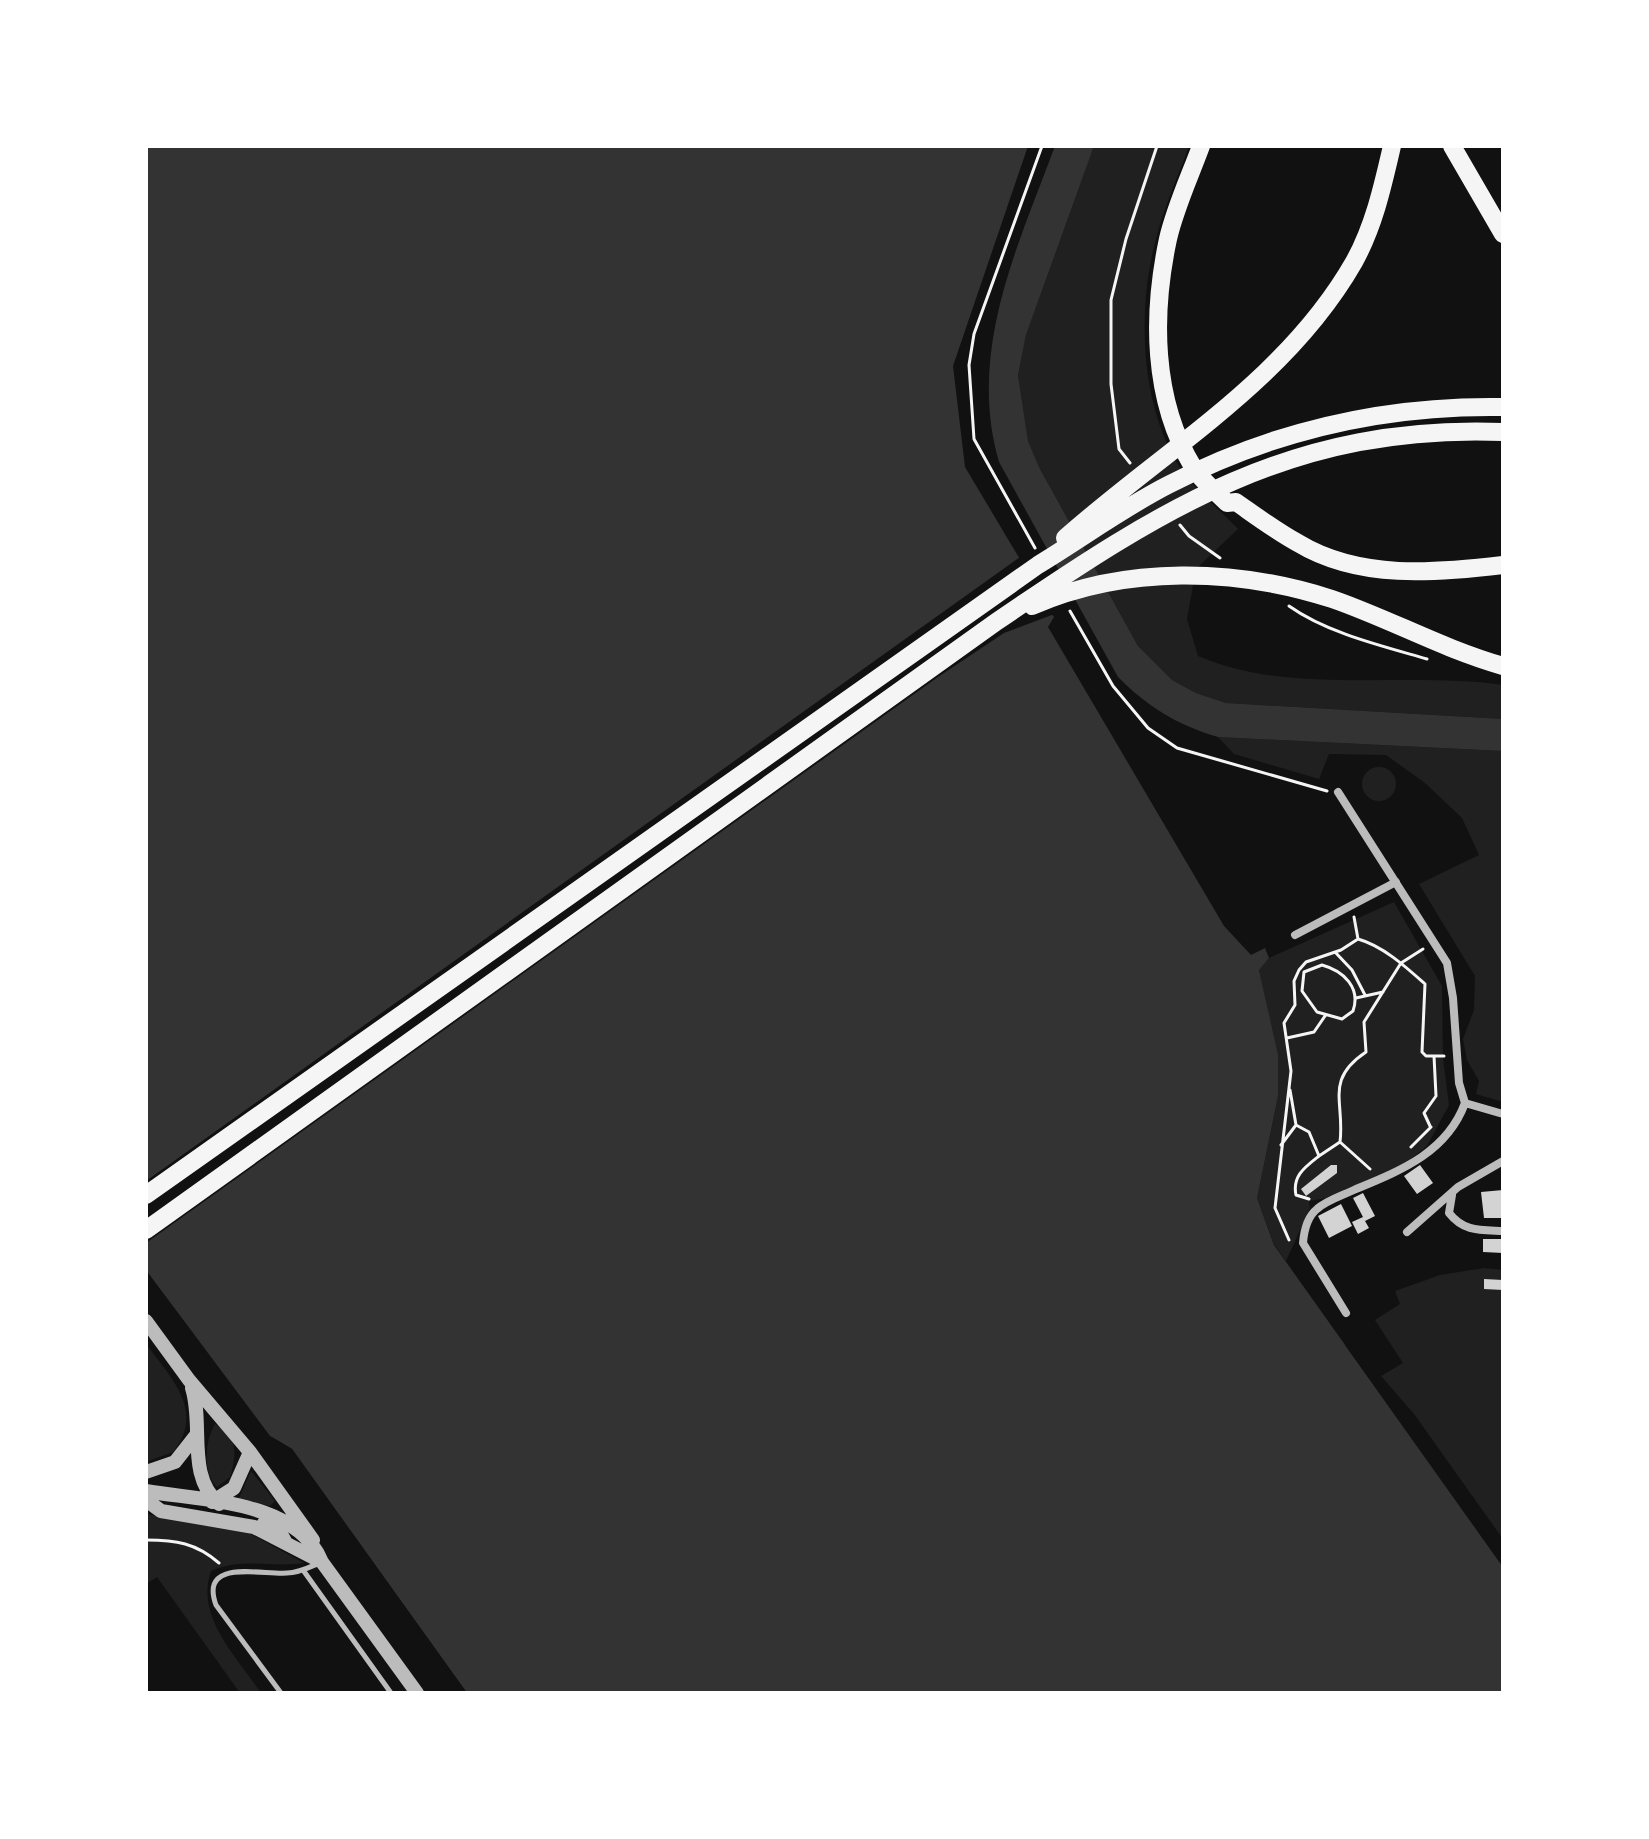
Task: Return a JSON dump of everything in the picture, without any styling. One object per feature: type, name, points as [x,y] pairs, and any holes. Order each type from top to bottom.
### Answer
[{"type":"highway","points":[[1201,146],[1169,237],[1158,306],[1160,367],[1176,433],[1194,470],[1227,503],[1236,502],[1300,545],[1346,563],[1432,572],[1503,565]]},
{"type":"highway","points":[[1038,565],[1104,504],[1278,363],[1320,315],[1356,259],[1380,198],[1392,146]]},
{"type":"highway","points":[[1452,146],[1503,234]]},
{"type":"highway","points":[[146,1195],[1038,565],[1166,486],[1268,443],[1327,425],[1407,411],[1503,407]]},
{"type":"highway","points":[[146,1230],[1064,574],[1172,509],[1231,480],[1344,444],[1403,434],[1503,432]]},
{"type":"highway","points":[[996,622],[1057,595],[1141,577],[1220,577],[1277,584],[1334,600],[1460,654],[1503,666]]},
{"type":"street","points":[[1338,792],[1447,963],[1453,998],[1456,1055],[1465,1103],[1459,1119],[1437,1148],[1392,1174],[1315,1210],[1304,1229],[1303,1243],[1346,1313]]},
{"type":"street","points":[[1295,935],[1396,882]]},
{"type":"street","points":[[1465,1103],[1503,1114]]},
{"type":"street","points":[[1407,1232],[1458,1187],[1503,1161]]},
{"type":"street","points":[[1452,1195],[1449,1213],[1458,1224],[1471,1229],[1503,1231]]},
{"type":"street","points":[[146,1321],[189,1380],[250,1452],[315,1546],[322,1562],[417,1693]]},
{"type":"street","points":[[189,1380],[196,1400],[200,1469],[206,1489],[215,1501],[279,1530],[286,1543]]},
{"type":"street","points":[[146,1472],[175,1462],[197,1433]]},
{"type":"street","points":[[215,1501],[234,1488],[250,1452]]},
{"type":"street","points":[[147,1497],[179,1505],[215,1501],[266,1514],[315,1546]]},
{"type":"street","points":[[147,1497],[161,1511],[254,1527],[322,1562]]},
{"type":"lane","points":[[281,1693],[216,1605],[212,1592],[215,1581],[228,1572],[303,1570],[322,1562]]},
{"type":"lane","points":[[303,1570],[391,1693]]},
{"type":"path","points":[[1139,474],[1119,449],[1111,384],[1111,300],[1126,239],[1157,146]]},
{"type":"path","points":[[1179,523],[1189,536],[1226,562]]},
{"type":"path","points":[[1289,606],[1301,615],[1383,647],[1428,659]]},
{"type":"path","points":[[1349,906],[1356,919],[1358,939]]},
{"type":"path","points":[[1281,1145],[1296,1125],[1289,1087],[1284,1023],[1295,1005],[1294,981],[1306,962],[1335,952],[1358,939],[1369,942],[1425,984],[1422,1052],[1434,1056],[1456,1055]]},
{"type":"path","points":[[1377,1168],[1365,1167],[1340,1142],[1339,1085],[1349,1064],[1366,1052],[1364,1022],[1401,963],[1435,943]]},
{"type":"path","points":[[1335,952],[1352,970],[1365,995]]},
{"type":"path","points":[[1322,965],[1336,970],[1351,984],[1356,998],[1349,1015],[1336,1019],[1325,1016],[1309,1004],[1302,991],[1301,979],[1309,968],[1322,965]]},
{"type":"path","points":[[1356,998],[1383,992]]},
{"type":"path","points":[[1287,1038],[1314,1032],[1325,1016]]},
{"type":"path","points":[[1434,1056],[1436,1096],[1424,1113],[1431,1127],[1444,1138]]},
{"type":"path","points":[[1289,1087],[1275,1208],[1288,1240],[1303,1243]]},
{"type":"path","points":[[1296,1125],[1309,1132],[1319,1156]]},
{"type":"path","points":[[1407,1150],[1431,1127]]},
{"type":"path","points":[[1320,1198],[1303,1199],[1296,1195],[1297,1175],[1340,1142]]},
{"type":"path","points":[[146,1540],[176,1540],[202,1548],[228,1572]]},
{"type":"shaded area","points":[[146,146],[1028,146],[953,366],[965,467],[1021,561],[1032,586],[1054,617],[1048,627],[1224,926],[1251,955],[1265,948],[1269,958],[1259,970],[1278,1055],[1278,1096],[1257,1198],[1274,1245],[1503,1567],[1503,1693],[467,1693],[292,1449],[270,1436],[146,1270]]},
{"type":"shaded area","points":[[1055,146],[1094,146],[1026,335],[1018,375],[1028,441],[1040,469],[1138,646],[1172,680],[1196,693],[1226,703],[1503,719],[1503,751],[1218,737],[1164,714],[1118,677],[999,462],[991,421],[989,381],[1001,301],[1012,262]]},
{"type":"shaded area","points":[[1094,146],[1189,146],[1156,239],[1146,295],[1145,325],[1150,385],[1166,441],[1185,474],[1238,529],[1196,569],[1187,619],[1198,656],[1234,668],[1309,679],[1465,681],[1503,685],[1503,719],[1226,703],[1196,693],[1172,680],[1138,646],[1040,469],[1028,441],[1018,375],[1026,335]]},
{"type":"shaded area","points":[[1218,737],[1503,751],[1503,1102],[1476,1094],[1479,1081],[1467,1060],[1463,1039],[1474,1010],[1475,976],[1419,884],[1479,855],[1462,818],[1425,783],[1386,755],[1329,754],[1319,779],[1234,754]]},
{"type":"shaded area","points":[[1379,767],[1391,772],[1396,784],[1391,796],[1379,801],[1367,796],[1362,784],[1367,772]]},
{"type":"shaded area","points":[[1394,902],[1442,986],[1443,1058],[1449,1105],[1427,1146],[1406,1163],[1327,1198],[1309,1201],[1310,1208],[1286,1261],[1274,1244],[1257,1198],[1278,1096],[1277,1055],[1259,969],[1269,958]]},
{"type":"shaded area","points":[[1484,1268],[1503,1270],[1503,1539],[1414,1414],[1381,1376],[1403,1363],[1375,1320],[1400,1304],[1395,1291],[1440,1275]]},
{"type":"shaded area","points":[[146,1344],[181,1395],[186,1409],[186,1423],[173,1452],[146,1462]]},
{"type":"shaded area","points":[[215,1424],[228,1434],[234,1446],[230,1477],[217,1487],[207,1465],[209,1439]]},
{"type":"shaded area","points":[[251,1471],[275,1501],[270,1506],[239,1498]]},
{"type":"shaded area","points":[[146,1514],[247,1532],[304,1563],[234,1565],[211,1571],[208,1588],[213,1620],[230,1651],[261,1693],[240,1693],[157,1577],[146,1584]]},
{"type":"pier","points":[[1023,555],[1035,584],[1057,613],[1004,633],[938,677],[146,1243],[146,1181]]},
{"type":"pier","points":[[1345,1345],[1351,1346],[1503,1560],[1503,1567]]},
{"type":"pier","points":[[270,1436],[292,1449],[467,1693],[462,1693],[289,1452]]},
{"type":"building","points":[[1331,1165],[1337,1165],[1337,1173],[1306,1196],[1301,1189]]},
{"type":"building","points":[[1420,1165],[1433,1183],[1417,1194],[1404,1176]]},
{"type":"building","points":[[1503,1190],[1503,1218],[1484,1218],[1481,1192]]},
{"type":"building","points":[[1363,1193],[1375,1216],[1365,1221],[1369,1228],[1358,1234],[1352,1222],[1363,1217],[1353,1198]]},
{"type":"building","points":[[1341,1204],[1352,1226],[1329,1238],[1318,1216]]},
{"type":"building","points":[[1483,1239],[1503,1239],[1503,1253],[1483,1252]]},
{"type":"building","points":[[1484,1279],[1503,1280],[1503,1290],[1484,1289]]}]
